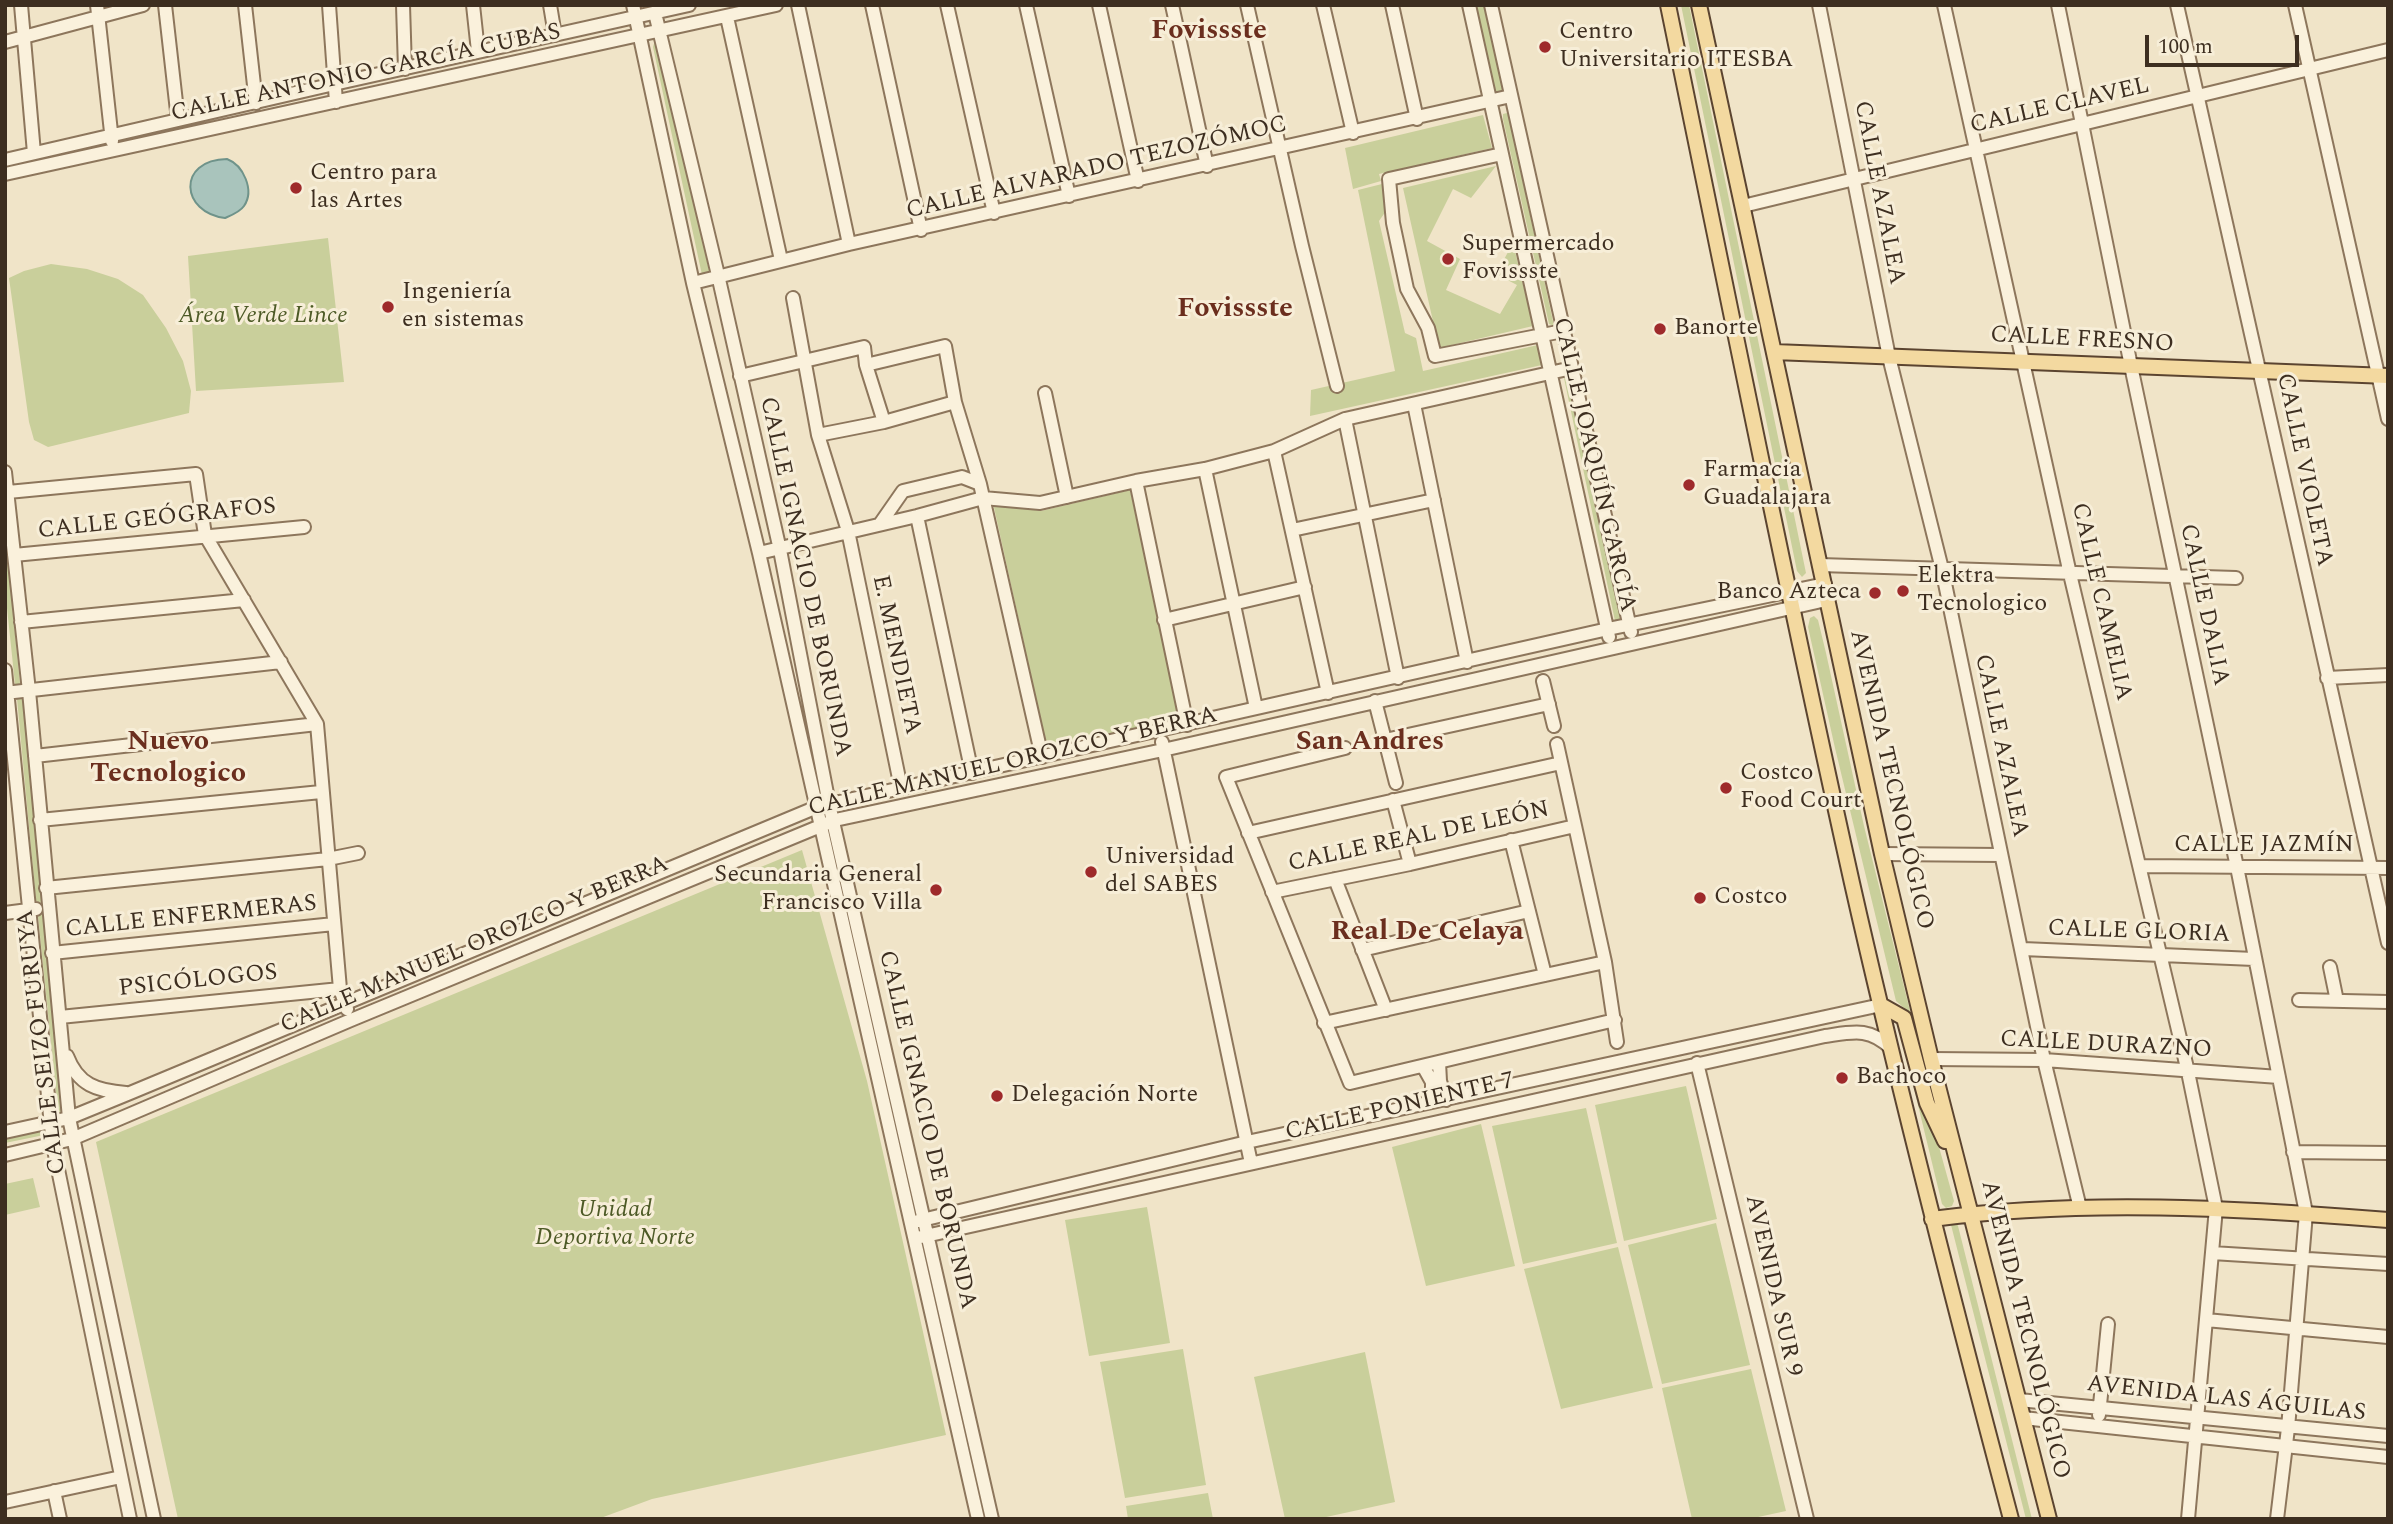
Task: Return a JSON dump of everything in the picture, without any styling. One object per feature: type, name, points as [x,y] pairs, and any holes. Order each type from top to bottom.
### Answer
[{"type":"main road","points":[[1668,5],[1791,608],[1932,1219],[2011,1519]]},
{"type":"main road","name":"AVENIDA TECNOLÓGICO","points":[[1699,5],[1882,854],[1931,1059],[2023,1418],[2053,1518]]},
{"type":"main road","name":"CALLE FRESNO","points":[[1774,352],[2382,375]]},
{"type":"main road","points":[[1881,1005],[1904,1018],[1927,1103],[1959,1167]]},
{"type":"main road","points":[[1932,1219],[1971,1214],[2080,1209],[2216,1208],[2388,1220]]},
{"type":"street","points":[[21,5],[34,153]]},
{"type":"street","points":[[5,42],[97,11],[143,5]]},
{"type":"street","points":[[165,5],[178,120]]},
{"type":"street","points":[[245,5],[256,103]]},
{"type":"street","points":[[329,5],[336,102]]},
{"type":"street","points":[[403,5],[405,69]]},
{"type":"street","points":[[473,5],[478,51]]},
{"type":"street","points":[[550,5],[555,35]]},
{"type":"street","name":"CALLE ANTONIO GARCÍA CUBAS","points":[[5,160],[334,83],[555,35],[634,11],[655,13],[689,5]]},
{"type":"street","name":"CALLE ANTONIO GARCÍA CUBAS","points":[[5,174],[776,5]]},
{"type":"street","points":[[798,5],[849,244]]},
{"type":"street","points":[[872,5],[921,230]]},
{"type":"street","points":[[947,5],[993,213]]},
{"type":"street","points":[[1027,5],[1069,196]]},
{"type":"street","points":[[1100,5],[1138,181]]},
{"type":"street","points":[[1172,5],[1207,166]]},
{"type":"street","points":[[1247,5],[1337,386]]},
{"type":"street","points":[[1323,5],[1353,133]]},
{"type":"street","points":[[1392,5],[1418,119]]},
{"type":"street","name":"CALLE JOAQUÍN GARCÍA","points":[[1469,5],[1612,647]]},
{"type":"street","name":"CALLE JOAQUÍN GARCÍA","points":[[1491,5],[1633,642]]},
{"type":"street","name":"CALLE AZALEA","points":[[1819,5],[1889,357],[1942,569],[2044,1060],[2080,1209]]},
{"type":"street","name":"CALLE CAMELIA","points":[[1944,5],[2070,574],[2188,1072],[2216,1208],[2188,1519]]},
{"type":"street","name":"CALLE DALIA","points":[[2058,5],[2306,1213],[2288,1428],[2277,1519]]},
{"type":"street","name":"CALLE VIOLETA","points":[[2178,5],[2388,943]]},
{"type":"street","points":[[2295,5],[2382,375],[2388,419]]},
{"type":"street","points":[[97,11],[113,151]]},
{"type":"street","name":"CALLE IGNACIO DE BORUNDA","points":[[634,11],[692,283],[828,822],[928,1235],[992,1519]]},
{"type":"street","name":"CALLE IGNACIO DE BORUNDA","points":[[655,13],[780,550],[823,806]]},
{"type":"street","points":[[727,17],[781,260]]},
{"type":"street","name":"CALLE CLAVEL","points":[[1742,206],[2388,50]]},
{"type":"street","name":"CALLE ALVARADO TEZOZÓMOC","points":[[692,283],[849,244],[1418,119],[1511,96]]},
{"type":"street","points":[[1502,154],[1389,179],[1392,223],[1407,289],[1428,328],[1435,356],[1563,331]]},
{"type":"street","name":"E. MENDIETA","points":[[793,298],[818,435],[848,531],[901,788]]},
{"type":"street","points":[[866,365],[944,346],[955,402],[980,484],[1042,757]]},
{"type":"street","points":[[740,376],[864,347],[866,365],[884,422]]},
{"type":"street","points":[[760,553],[983,498],[1040,503],[1136,481],[1205,469],[1274,451],[1345,419],[1572,368]]},
{"type":"street","points":[[1045,393],[1067,497]]},
{"type":"street","points":[[818,435],[884,422],[955,402]]},
{"type":"street","points":[[1414,404],[1467,662]]},
{"type":"street","points":[[1345,419],[1398,678]]},
{"type":"street","points":[[1274,451],[1328,693]]},
{"type":"street","points":[[1205,469],[1256,708]]},
{"type":"street","name":"CALLE SEIZO FURUYA","points":[[5,472],[29,691],[69,1118],[154,1519]]},
{"type":"street","points":[[8,492],[196,474],[205,535],[317,724],[340,989],[351,1020]]},
{"type":"street","points":[[880,524],[903,491],[962,477],[980,484]]},
{"type":"street","points":[[1136,481],[1187,725]]},
{"type":"street","points":[[1292,530],[1434,500]]},
{"type":"street","points":[[917,516],[972,772]]},
{"type":"street","name":"CALLE GEÓGRAFOS","points":[[14,555],[304,527]]},
{"type":"street","points":[[1820,565],[2236,578]]},
{"type":"street","name":"CALLE MANUEL OROZCO Y BERRA","points":[[5,1132],[69,1118],[823,806],[1608,629],[1825,584]]},
{"type":"street","points":[[1164,620],[1305,587]]},
{"type":"street","points":[[21,622],[244,600]]},
{"type":"street","name":"CALLE MANUEL OROZCO Y BERRA","points":[[5,1155],[72,1139],[828,822],[1163,750],[1826,600]]},
{"type":"street","points":[[6,693],[281,662]]},
{"type":"street","name":"CALLE SEIZO FURUYA","points":[[5,670],[53,1145],[130,1519]]},
{"type":"street","points":[[2327,678],[2388,675]]},
{"type":"street","points":[[1543,681],[1554,726]]},
{"type":"street","points":[[1375,701],[1396,783]]},
{"type":"street","points":[[1385,740],[1549,704]]},
{"type":"street","points":[[35,756],[317,724]]},
{"type":"street","points":[[1160,731],[1251,1163]]},
{"type":"street","points":[[1557,744],[1605,962],[1617,1042]]},
{"type":"street","points":[[1345,748],[1226,777],[1350,1083],[1615,1020]]},
{"type":"street","points":[[1248,833],[1561,763]]},
{"type":"street","points":[[40,820],[321,792]]},
{"type":"street","points":[[1393,800],[1410,863]]},
{"type":"street","name":"CALLE IGNACIO DE BORUNDA","points":[[828,822],[910,1223],[978,1519]]},
{"type":"street","name":"CALLE REAL DE LEÓN","points":[[1272,892],[1575,825]]},
{"type":"street","points":[[1511,840],[1545,975]]},
{"type":"street","points":[[46,888],[328,859],[358,853]]},
{"type":"street","points":[[1882,854],[2001,855]]},
{"type":"street","name":"CALLE JAZMÍN","points":[[2140,866],[2388,868]]},
{"type":"street","points":[[1335,879],[1386,1010]]},
{"type":"street","points":[[5,913],[48,908]]},
{"type":"street","points":[[1362,950],[1529,911]]},
{"type":"street","name":"CALLE ENFERMERAS","points":[[52,953],[334,924]]},
{"type":"street","name":"CALLE GLORIA","points":[[2023,949],[2254,959]]},
{"type":"street","points":[[1324,1023],[1605,962]]},
{"type":"street","points":[[2330,967],[2337,1001]]},
{"type":"street","name":"PSICÓLOGOS","points":[[60,1017],[340,989]]},
{"type":"street","points":[[2298,1000],[2388,1002]]},
{"type":"street","name":"CALLE PONIENTE 7","points":[[910,1223],[1247,1142],[1881,1005]]},
{"type":"street","name":"CALLE PONIENTE 7","points":[[914,1239],[1825,1035],[1862,1031],[1882,1039],[1891,1048]]},
{"type":"street","points":[[61,1043],[71,1068],[85,1082],[103,1092],[130,1093]]},
{"type":"street","name":"CALLE DURAZNO","points":[[1931,1059],[2044,1060],[2279,1077]]},
{"type":"street","points":[[1439,1062],[1439,1101]]},
{"type":"street","name":"AVENIDA SUR 9","points":[[1697,1063],[1807,1519]]},
{"type":"street","points":[[1423,1066],[1439,1101]]},
{"type":"street","points":[[2293,1152],[2388,1153]]},
{"type":"street","points":[[2211,1253],[2388,1264]]},
{"type":"street","points":[[2206,1320],[2388,1337]]},
{"type":"street","points":[[2098,1426],[2108,1324]]},
{"type":"street","name":"AVENIDA LAS ÁGUILAS","points":[[2019,1400],[2388,1436]]},
{"type":"street","name":"AVENIDA LAS ÁGUILAS","points":[[2023,1418],[2388,1457]]},
{"type":"street","points":[[5,1502],[121,1477]]},
{"type":"street","points":[[54,1491],[61,1519]]},
{"type":"green space","points":[[1475,5],[1486,5],[1503,86],[1501,92],[1494,88]]},
{"type":"green space","points":[[1681,5],[1689,5],[1806,573],[1802,577],[1797,571]]},
{"type":"green space","points":[[655,40],[660,45],[710,275],[702,275],[653,47]]},
{"type":"green space","points":[[1507,113],[1554,326],[1549,324],[1503,119],[1503,114]]},
{"type":"green space","points":[[1483,115],[1492,148],[1379,174],[1381,181],[1353,189],[1345,148]]},
{"type":"green space","points":[[1496,166],[1471,198],[1453,189],[1427,241],[1460,259],[1446,290],[1500,314],[1517,285],[1496,274],[1513,243],[1533,326],[1439,348],[1403,188]]},
{"type":"green space","points":[[1382,184],[1386,211],[1379,221],[1405,333],[1416,338],[1423,371],[1538,345],[1542,365],[1310,416],[1311,390],[1395,371],[1358,190]]},
{"type":"green space","name":"Área Verde Lince","points":[[328,238],[344,382],[196,391],[188,256]]},
{"type":"green space","points":[[51,264],[87,269],[118,279],[143,295],[166,328],[183,361],[191,391],[189,413],[48,447],[34,440],[29,422],[9,278]]},
{"type":"green space","points":[[1564,378],[1568,379],[1622,620],[1618,622],[1615,621]]},
{"type":"green space","points":[[1130,490],[1180,718],[1047,748],[993,503],[1041,511]]},
{"type":"green space","points":[[5,535],[20,683],[18,686],[15,684],[5,589]]},
{"type":"green space","points":[[1814,616],[1818,620],[1864,826],[1913,1023],[1896,1001],[1808,627],[1810,618]]},
{"type":"green space","points":[[19,695],[24,699],[42,900],[40,903],[36,901],[17,699]]},
{"type":"green space","name":"Unidad Deportiva Norte","points":[[802,850],[867,1081],[946,1435],[652,1499],[598,1519],[178,1519],[96,1142]]},
{"type":"green space","points":[[40,912],[43,915],[63,1110],[61,1113],[58,1111],[38,916]]},
{"type":"green space","points":[[1906,1028],[1954,1201],[1952,1206],[1946,1208],[1942,1204],[1900,1031]]},
{"type":"green space","points":[[1686,1086],[1717,1219],[1624,1241],[1595,1105]]},
{"type":"green space","points":[[1586,1108],[1617,1243],[1523,1264],[1492,1126]]},
{"type":"green space","points":[[1481,1124],[1515,1266],[1426,1286],[1392,1147]]},
{"type":"green space","points":[[47,1129],[48,1133],[5,1143],[5,1137]]},
{"type":"green space","points":[[33,1178],[40,1207],[5,1215],[5,1184]]},
{"type":"green space","points":[[1147,1207],[1170,1343],[1089,1356],[1065,1220]]},
{"type":"green space","points":[[1950,1221],[1956,1221],[1958,1226],[2032,1519],[2026,1519]]},
{"type":"green space","points":[[1716,1223],[1750,1365],[1662,1384],[1628,1245]]},
{"type":"green space","points":[[1618,1247],[1653,1388],[1561,1409],[1524,1269]]},
{"type":"green space","points":[[1183,1349],[1206,1485],[1125,1498],[1100,1362]]},
{"type":"green space","points":[[1365,1352],[1395,1502],[1317,1519],[1285,1519],[1254,1377]]},
{"type":"green space","points":[[1751,1369],[1786,1511],[1749,1519],[1692,1519],[1662,1388]]},
{"type":"green space","points":[[1208,1493],[1213,1519],[1128,1519],[1126,1506]]},
{"type":"water","points":[[227,159],[242,172],[248,193],[242,208],[225,218],[210,214],[200,207],[190,187],[192,177],[199,168],[210,162]]},
{"type":"place","name":"Centro Universitario ITESBA","points":[[1545,47]]},
{"type":"place","name":"Centro para las Artes","points":[[296,188]]},
{"type":"place","name":"Supermercado Fovissste","points":[[1448,259]]},
{"type":"place","name":"Ingeniería en sistemas","points":[[388,307]]},
{"type":"place","name":"Banorte","points":[[1660,329]]},
{"type":"place","name":"Farmacia Guadalajara","points":[[1689,485]]},
{"type":"place","name":"Elektra Tecnologico","points":[[1903,591]]},
{"type":"place","name":"Banco Azteca","points":[[1875,593]]},
{"type":"place","name":"Costco Food Court","points":[[1726,788]]},
{"type":"place","name":"Universidad del SABES","points":[[1091,872]]},
{"type":"place","name":"Secundaria General Francisco Villa","points":[[936,890]]},
{"type":"place","name":"Costco","points":[[1700,898]]},
{"type":"place","name":"Bachoco","points":[[1842,1078]]},
{"type":"place","name":"Delegación Norte","points":[[997,1096]]},
{"type":"district","name":"Fovissste","points":[[1209,33]]},
{"type":"district","name":"Fovissste","points":[[1235,311]]},
{"type":"district","name":"San Andres","points":[[1370,744]]},
{"type":"district","name":"Nuevo Tecnologico","points":[[168,760]]},
{"type":"district","name":"Real De Celaya","points":[[1427,934]]}]
